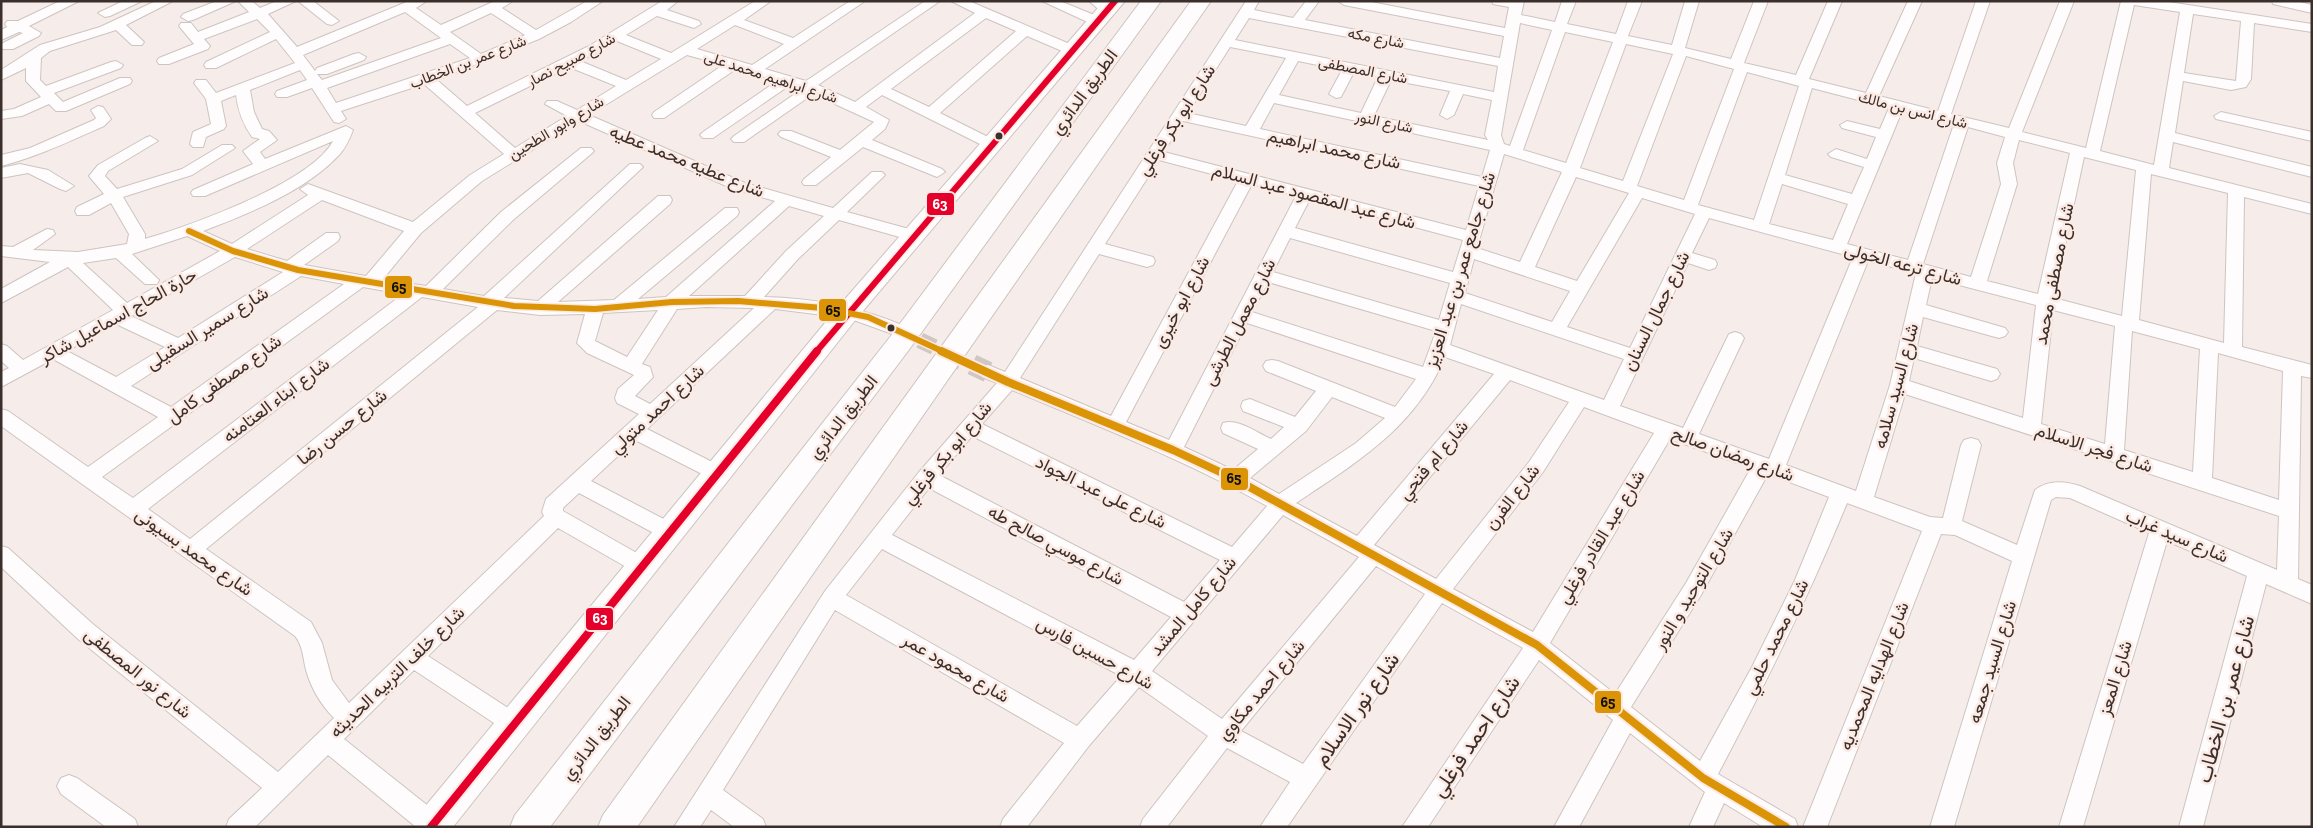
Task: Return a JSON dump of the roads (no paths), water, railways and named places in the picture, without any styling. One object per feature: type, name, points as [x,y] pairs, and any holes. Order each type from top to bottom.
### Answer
[{"type":"main road","name":"الطريق الدائري","points":[[528,827],[899,344],[1151,1]]},
{"type":"main road","points":[[616,827],[1201,1]]},
{"type":"main road","points":[[432,826],[848,312],[1074,51],[1104,9]]},
{"type":"street","points":[[19,27],[52,8],[74,1]]},
{"type":"street","points":[[105,13],[142,4],[167,1]]},
{"type":"street","points":[[164,61],[203,46],[187,22],[230,1]]},
{"type":"street","points":[[9,252],[69,259],[128,250],[190,231],[242,208],[291,182],[330,157],[345,139],[346,130],[309,72],[260,13],[244,1]]},
{"type":"street","points":[[197,37],[290,1]]},
{"type":"street","points":[[304,1],[332,21]]},
{"type":"street","points":[[282,94],[309,72],[406,7],[421,1]]},
{"type":"street","points":[[213,98],[243,88],[446,35],[507,1]]},
{"type":"street","name":"شارع عمر بن الخطاب","points":[[333,109],[480,59],[535,35],[597,1]]},
{"type":"street","name":"شارع صبيح نصار","points":[[466,112],[570,62],[617,36],[672,1]]},
{"type":"street","name":"شارع وابور الطحين","points":[[365,282],[416,229],[455,194],[513,154],[765,1]]},
{"type":"street","points":[[754,70],[859,1]]},
{"type":"street","points":[[739,139],[934,1]]},
{"type":"street","points":[[957,1],[1074,51]]},
{"type":"street","points":[[1048,1],[1104,9]]},
{"type":"street","points":[[1296,22],[1313,1]]},
{"type":"street","points":[[1344,1],[1514,14]]},
{"type":"street","points":[[1498,1],[1514,14]]},
{"type":"street","points":[[1515,152],[1568,1]]},
{"type":"street","points":[[1525,270],[1571,170],[1635,1]]},
{"type":"street","points":[[1556,330],[1633,190],[1679,50],[1692,1]]},
{"type":"street","points":[[1739,66],[1761,1]]},
{"type":"street","points":[[1760,227],[1804,83],[1835,1]]},
{"type":"street","points":[[1871,100],[1915,1]]},
{"type":"street","points":[[1942,117],[1984,1]]},
{"type":"street","points":[[1977,284],[2009,184],[2005,163],[2014,135],[2067,1]]},
{"type":"street","name":"شارع مصطفى محمد","points":[[2031,428],[2045,302],[2128,1]]},
{"type":"street","points":[[2134,1],[2312,28]]},
{"type":"street","points":[[2278,1],[2312,9]]},
{"type":"street","points":[[1,76],[53,45],[118,25],[142,4]]},
{"type":"street","points":[[406,7],[480,59]]},
{"type":"street","name":"شارع مكه","points":[[1250,7],[1296,22],[1505,63]]},
{"type":"street","name":"شارع ابو بكر فرغلي","points":[[686,827],[832,597],[926,477],[1008,382],[1250,7]]},
{"type":"street","points":[[492,8],[535,35]]},
{"type":"street","points":[[2161,172],[2187,9]]},
{"type":"street","points":[[657,11],[694,24]]},
{"type":"street","points":[[857,107],[984,13]]},
{"type":"street","name":"شارع انس بن مالك","points":[[1514,14],[1560,26],[1679,50],[1871,100],[2312,209]]},
{"type":"street","name":"شارع جامع عمر بن عبد العزيز","points":[[1281,503],[1363,448],[1399,416],[1428,376],[1440,348],[1498,147],[1493,135],[1514,14]]},
{"type":"street","points":[[2176,76],[2231,86],[2241,84],[2244,79],[2248,18]]},
{"type":"street","points":[[733,20],[794,43]]},
{"type":"street","points":[[1,22],[34,33],[5,41]]},
{"type":"street","points":[[118,25],[138,42]]},
{"type":"street","points":[[930,114],[1025,30]]},
{"type":"street","points":[[217,66],[278,33]]},
{"type":"street","points":[[617,36],[671,58]]},
{"type":"street","name":"شارع المصطفى","points":[[1226,42],[1246,51],[1294,56],[1499,97]]},
{"type":"street","name":"شارع ابراهيم محمد على","points":[[686,50],[810,87],[857,107],[882,121],[860,141]]},
{"type":"street","points":[[34,55],[34,81],[46,95],[64,109],[125,81]]},
{"type":"street","points":[[1251,131],[1294,56]]},
{"type":"street","points":[[309,72],[359,57]]},
{"type":"street","points":[[570,62],[626,86]]},
{"type":"street","points":[[659,115],[735,64]]},
{"type":"street","points":[[1,116],[17,113],[46,95],[116,65]]},
{"type":"street","name":"شارع جمال السنان","points":[[1609,409],[1682,256],[1739,66]]},
{"type":"street","points":[[1336,94],[1350,67]]},
{"type":"street","points":[[1365,119],[1387,74]]},
{"type":"street","points":[[427,78],[513,154]]},
{"type":"street","points":[[708,135],[788,80]]},
{"type":"street","points":[[198,144],[198,135],[219,126],[213,98],[201,83]]},
{"type":"street","points":[[243,88],[246,113],[257,134],[264,134],[269,140],[251,151],[261,165]]},
{"type":"street","points":[[880,89],[992,145]]},
{"type":"street","points":[[1447,115],[1458,89]]},
{"type":"street","name":"شارع النور","points":[[1270,98],[1498,147]]},
{"type":"street","name":"شارع عطيه محمد عطيه","points":[[552,104],[718,177],[786,200],[914,236]]},
{"type":"street","points":[[1838,247],[1897,106]]},
{"type":"street","points":[[1,161],[11,156],[34,152],[99,123],[104,119],[98,110]]},
{"type":"street","name":"شارع محمد ابراهيم","points":[[1180,116],[1488,183]]},
{"type":"street","points":[[2221,116],[2312,137]]},
{"type":"street","name":"شارع السيد سلامه","points":[[1863,501],[1898,385],[1916,309],[1920,269],[1962,122]]},
{"type":"street","points":[[1847,125],[1885,135]]},
{"type":"street","points":[[199,193],[346,130]]},
{"type":"street","points":[[786,134],[842,156]]},
{"type":"street","points":[[2167,136],[2312,172]]},
{"type":"street","points":[[128,250],[137,234],[114,195],[97,176],[97,172],[150,141]]},
{"type":"street","points":[[810,182],[860,141],[937,172]]},
{"type":"street","name":"شارع ترعه الخولى","points":[[1498,147],[1696,210],[2312,372]]},
{"type":"street","points":[[83,211],[114,195],[174,178],[200,166],[226,148]]},
{"type":"street","name":"شارع ابناء العتامنه","points":[[133,508],[424,292],[507,216],[586,150]]},
{"type":"street","name":"شارع عبد المقصود عبد السلام","points":[[1155,154],[1305,193],[1470,244],[1525,270],[1580,288]]},
{"type":"street","points":[[1836,154],[1872,165]]},
{"type":"street","name":"شارع حسن رضا","points":[[191,550],[491,303],[635,167]]},
{"type":"street","points":[[1,173],[13,169],[29,168],[66,186]]},
{"type":"street","points":[[2114,455],[2144,168]]},
{"type":"street","points":[[750,302],[792,256],[878,175]]},
{"type":"street","points":[[1776,177],[1857,201]]},
{"type":"street","name":"شارع ابو خيرى","points":[[1115,426],[1247,178]]},
{"type":"street","points":[[291,182],[416,229]]},
{"type":"street","points":[[2233,351],[2236,190]]},
{"type":"street","name":"شارع معمل الطرشى","points":[[1173,450],[1305,193]]},
{"type":"street","points":[[233,250],[320,194]]},
{"type":"street","points":[[540,309],[664,200]]},
{"type":"street","points":[[632,366],[672,302],[786,200]]},
{"type":"street","points":[[617,307],[731,212]]},
{"type":"street","points":[[190,231],[233,250],[294,269],[491,303],[540,309],[595,309],[672,302],[770,303],[848,312],[868,317],[898,330]]},
{"type":"street","points":[[1285,231],[1458,288],[1556,330],[1634,356]]},
{"type":"street","points":[[9,252],[47,234]]},
{"type":"street","name":"شارع سمير السقيلى","points":[[115,387],[294,269],[332,237]]},
{"type":"street","points":[[1095,247],[1147,261]]},
{"type":"street","points":[[128,250],[151,280]]},
{"type":"street","name":"حارة الحاج اسماعيل شاكر","points":[[1,380],[121,315],[233,250]]},
{"type":"street","points":[[1769,467],[1862,254]]},
{"type":"street","points":[[1682,256],[1710,264]]},
{"type":"street","points":[[1,297],[69,259]]},
{"type":"street","points":[[69,259],[121,315],[179,346]]},
{"type":"street","points":[[1262,276],[1446,328]]},
{"type":"street","name":"شارع مصطفى كامل","points":[[88,477],[172,416],[365,282]]},
{"type":"street","name":"شارع احمد متولي","points":[[556,517],[552,512],[553,505],[770,303]]},
{"type":"street","points":[[595,309],[586,342],[593,349],[632,366],[645,375],[625,394],[625,399],[652,413]]},
{"type":"street","points":[[1916,309],[1999,332]]},
{"type":"street","points":[[1242,315],[1428,376]]},
{"type":"street","points":[[1688,438],[1735,338]]},
{"type":"street","points":[[2202,483],[2209,345]]},
{"type":"street","name":"شارع رمضان صالح","points":[[1440,348],[1863,501],[1942,526],[2024,557]]},
{"type":"street","points":[[1907,349],[1990,374]]},
{"type":"street","points":[[1,350],[16,364]]},
{"type":"street","points":[[54,352],[115,387],[172,416]]},
{"type":"street","points":[[2312,362],[2312,372]]},
{"type":"street","points":[[1272,366],[1399,416]]},
{"type":"street","points":[[2287,584],[2292,367]]},
{"type":"street","points":[[988,372],[1173,450],[1235,479],[1537,645],[1711,783],[1786,827]]},
{"type":"street","name":"شارع ام فتحي","points":[[1367,551],[1506,372]]},
{"type":"street","name":"شارع فجر الاسلام","points":[[1898,385],[2289,511]]},
{"type":"street","points":[[1235,479],[1299,426],[1314,410],[1328,388]]},
{"type":"street","name":"شارع الفرن","points":[[1439,591],[1536,467],[1580,399]]},
{"type":"street","points":[[1250,406],[1299,426]]},
{"type":"street","name":"شارع محمد بسيونى","points":[[1,416],[303,629],[313,646],[322,684],[338,708],[349,718]]},
{"type":"street","name":"شارع على عبد الجواد","points":[[969,426],[1233,557]]},
{"type":"street","points":[[1230,428],[1273,448]]},
{"type":"street","name":"شارع عبد القادر فرغلي","points":[[1537,645],[1665,430]]},
{"type":"street","points":[[633,431],[717,473]]},
{"type":"street","name":"شارع الهدايه المحمديه","points":[[1815,827],[1942,526],[1972,445]]},
{"type":"street","name":"شارع التوحيد و النور","points":[[1566,827],[1622,713],[1769,467]]},
{"type":"street","name":"شارع موسي صالح طه","points":[[926,477],[1186,614]]},
{"type":"street","points":[[577,483],[670,532]]},
{"type":"street","name":"شارع سيد غراب","points":[[2042,496],[2054,490],[2073,491],[2312,595]]},
{"type":"street","name":"شارع محمد حلمي","points":[[1711,783],[1805,580],[1841,493]]},
{"type":"street","name":"شارع السيد جمعه","points":[[1942,827],[2042,496]]},
{"type":"street","name":"شارع كامل المشد","points":[[1012,827],[1080,740],[1233,557],[1281,503]]},
{"type":"street","points":[[556,517],[642,566]]},
{"type":"street","name":"شارع خلف التربيه الحديثه","points":[[238,827],[556,517]]},
{"type":"street","name":"شارع المعز","points":[[2070,827],[2160,529]]},
{"type":"street","name":"شارع حسين فارس","points":[[878,537],[1137,673],[1224,734],[1306,779]]},
{"type":"street","name":"شارع احمد مكاوي","points":[[1152,827],[1367,551]]},
{"type":"street","name":"شارع نور المصطفى","points":[[1,554],[86,632],[279,786]]},
{"type":"street","name":"شارع عمر بن الخطاب","points":[[2191,827],[2259,572]]},
{"type":"street","name":"شارع نور الاسلام","points":[[1272,827],[1439,591]]},
{"type":"street","name":"شارع محمود عمر","points":[[832,597],[1080,740]]},
{"type":"street","name":"شارع احمد فرغلي","points":[[1414,827],[1537,645]]},
{"type":"street","points":[[412,657],[514,724]]},
{"type":"street","points":[[327,740],[432,826]]},
{"type":"street","points":[[1701,827],[1711,783]]},
{"type":"street","points":[[69,786],[126,827]]},
{"type":"street","points":[[707,793],[754,827]]},
{"type":"tunnel","points":[[898,330],[945,352]]},
{"type":"tunnel","points":[[943,351],[988,372]]}]
